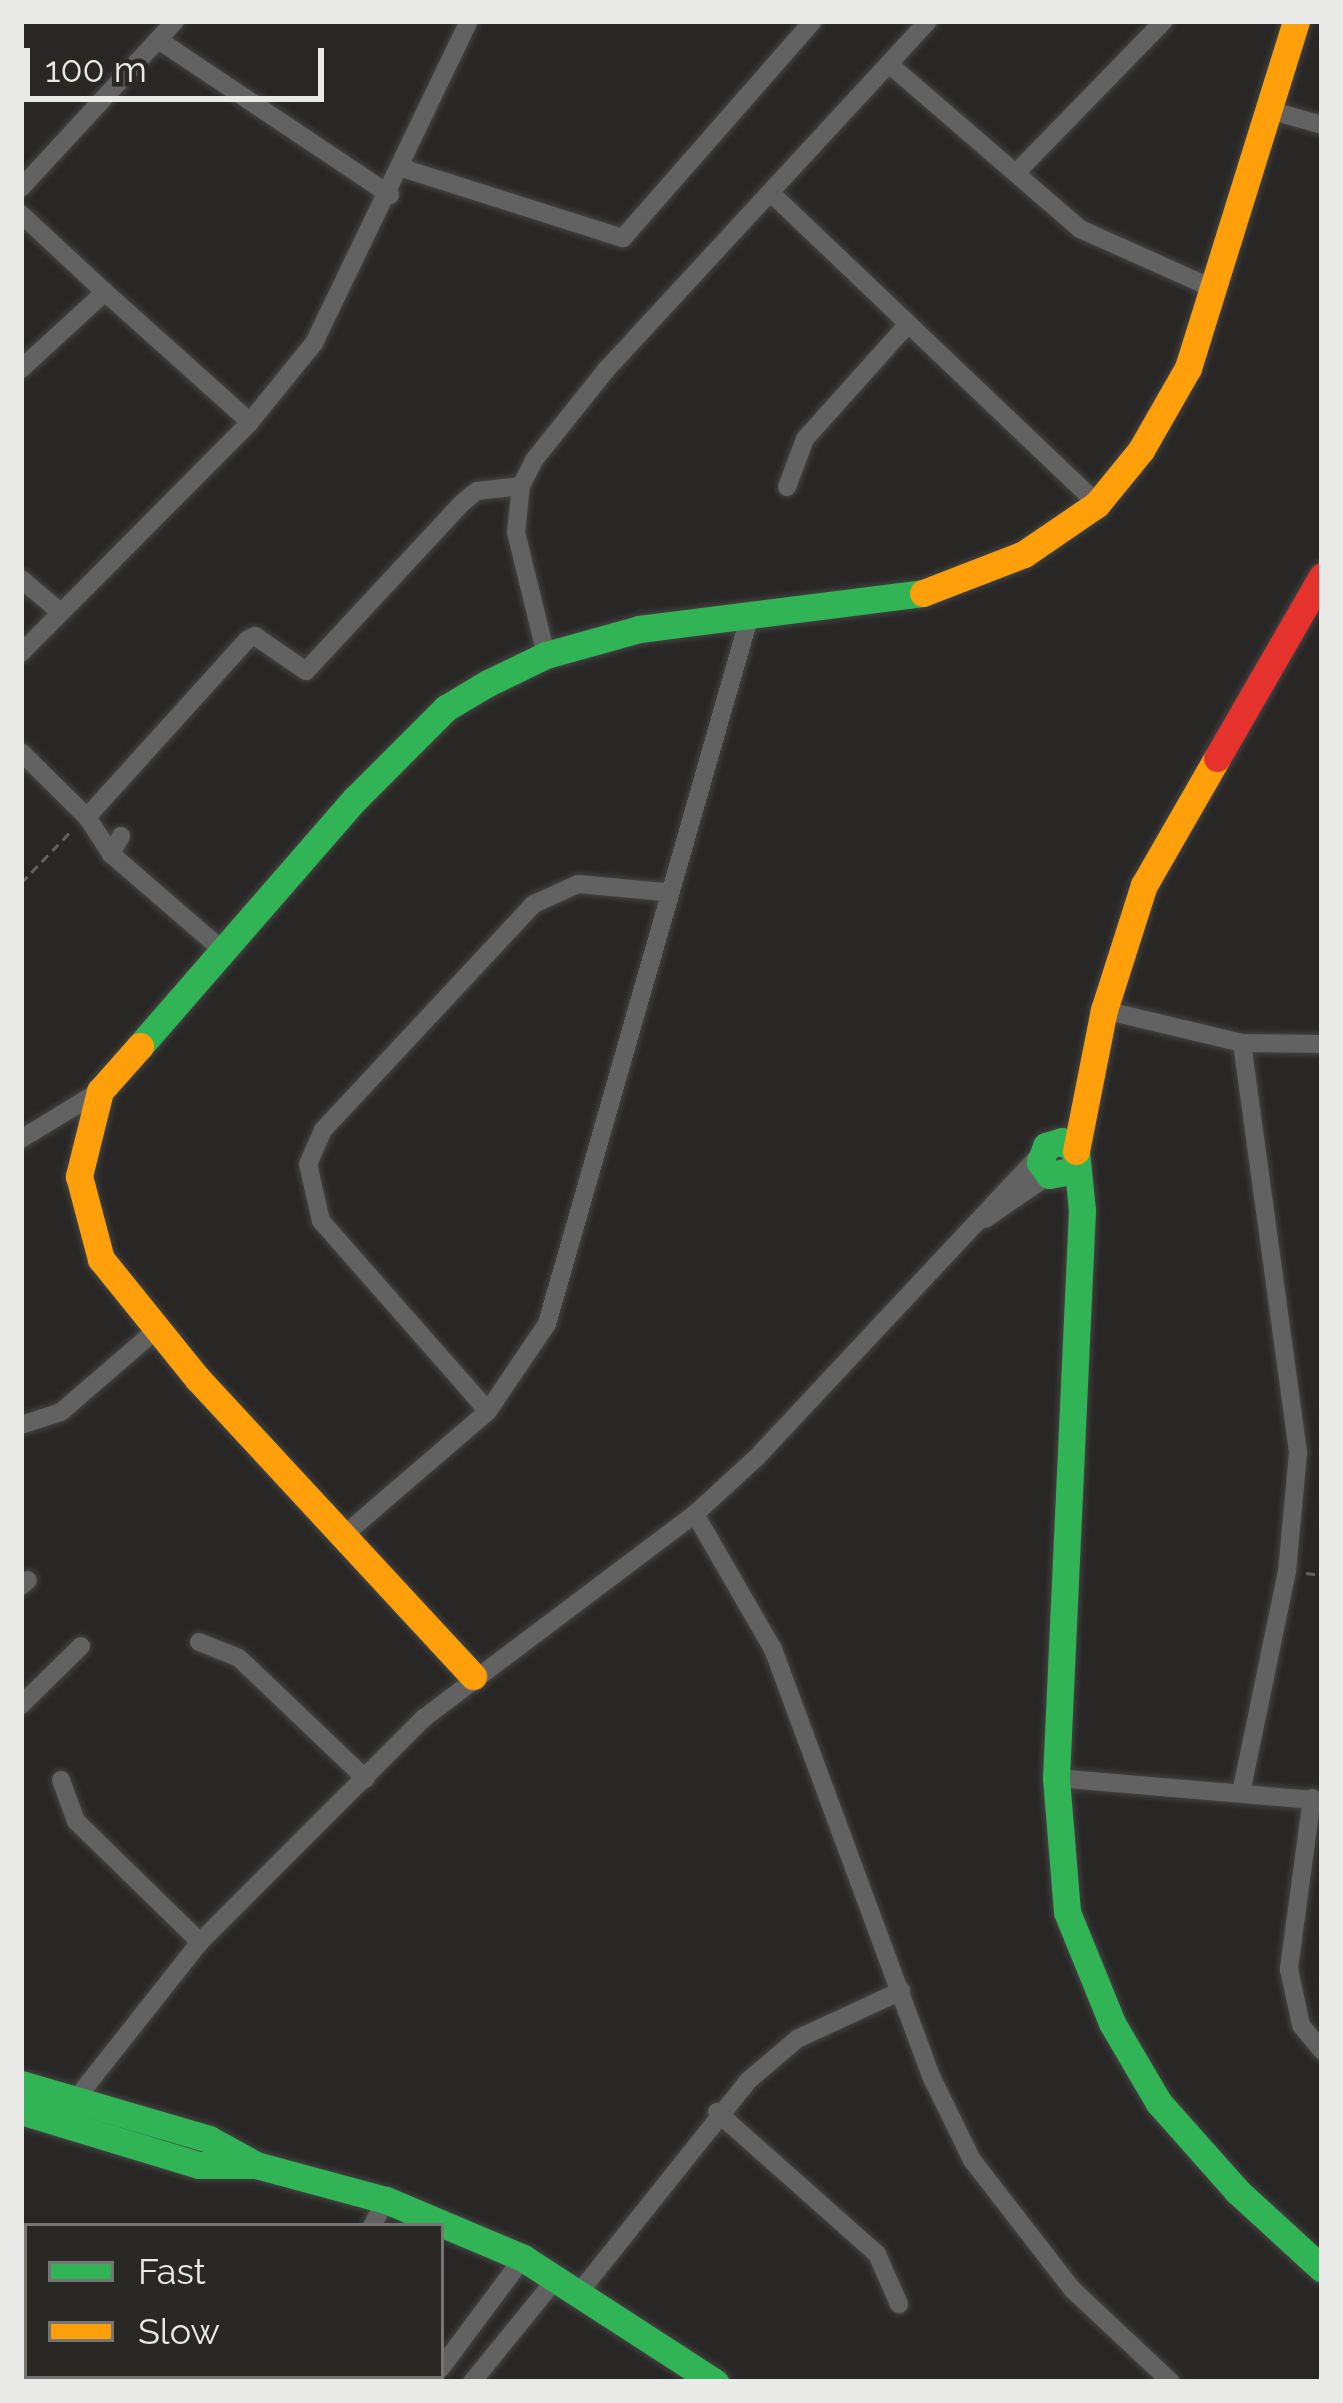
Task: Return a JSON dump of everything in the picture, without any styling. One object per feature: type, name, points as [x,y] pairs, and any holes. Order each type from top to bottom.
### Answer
[{"type":"street","points":[[21,188],[175,21]]},
{"type":"street","points":[[402,168],[618,240],[813,21]]},
{"type":"street","points":[[546,655],[516,532],[521,486],[551,432],[928,21]]},
{"type":"street","points":[[1016,173],[1164,21]]},
{"type":"street","points":[[21,1139],[100,1091],[220,948],[446,708],[546,655],[751,611],[923,593],[981,576],[1096,504],[1141,450],[1189,368],[1273,110],[1296,21]]},
{"type":"street","points":[[21,653],[250,422],[314,343],[390,195],[466,22]]},
{"type":"street","points":[[160,41],[390,195]]},
{"type":"street","points":[[889,64],[1109,248],[1212,288]]},
{"type":"street","points":[[1273,110],[1322,125]]},
{"type":"street","points":[[772,194],[1096,504]]},
{"type":"street","points":[[21,214],[250,422]]},
{"type":"street","points":[[21,369],[105,292]]},
{"type":"street","points":[[787,487],[805,439],[906,326]]},
{"type":"street","points":[[87,817],[247,640],[262,640],[306,670],[462,502],[477,491],[521,486]]},
{"type":"street","points":[[21,579],[59,611]]},
{"type":"street","points":[[1321,583],[1144,885],[1058,1161],[1080,1248],[1056,1778],[1066,1912],[1112,2024],[1190,2141],[1322,2269]]},
{"type":"street","points":[[344,1535],[488,1411],[525,1360],[562,1286],[665,892],[751,611]]},
{"type":"street","points":[[21,752],[220,948]]},
{"type":"street","points":[[488,1411],[321,1221],[308,1164],[323,1130],[534,904],[578,884],[665,892]]},
{"type":"street","points":[[1104,1010],[1242,1042],[1322,1044]]},
{"type":"street","points":[[1242,1042],[1298,1453],[1287,1571],[1242,1788]]},
{"type":"street","points":[[100,1091],[82,1147],[86,1220],[101,1259],[155,1331],[473,1676]]},
{"type":"street","points":[[67,2111],[200,1942],[365,1779],[473,1676],[694,1514],[965,1231],[1058,1161]]},
{"type":"street","points":[[21,1425],[61,1412],[155,1331]]},
{"type":"street","points":[[694,1514],[773,1649],[901,1991],[971,2160],[1072,2289],[1171,2382]]},
{"type":"street","points":[[199,1642],[239,1658],[365,1779]]},
{"type":"street","points":[[21,1705],[81,1646]]},
{"type":"street","points":[[1056,1778],[1242,1788],[1317,1800],[1289,1969],[1301,2025],[1322,2051]]},
{"type":"street","points":[[61,1780],[76,1821],[200,1942]]},
{"type":"street","points":[[472,2382],[567,2287],[717,2111],[797,2038],[901,1991]]},
{"type":"street","points":[[21,2084],[67,2111]]},
{"type":"street","points":[[21,2111],[67,2111],[209,2139],[256,2165],[386,2200],[440,2223]]},
{"type":"street","points":[[717,2111],[877,2254],[899,2304]]},
{"type":"street","points":[[374,2223],[386,2200]]},
{"type":"street","points":[[444,2225],[523,2258],[715,2382]]},
{"type":"street","points":[[444,2364],[523,2258]]},
{"type":"path","points":[[21,884],[87,817]]},
{"type":"traffic: fast","points":[[140,1046],[355,799],[446,708],[488,683],[546,655],[639,629],[923,593]]},
{"type":"traffic: fast","points":[[1075,1170],[1049,1175],[1040,1162],[1046,1146],[1062,1141],[1076,1151],[1082,1210],[1056,1778],[1067,1912],[1112,2023],[1159,2103],[1237,2191],[1322,2269]]},
{"type":"traffic: fast","points":[[21,2084],[209,2139],[256,2165],[386,2200],[440,2223]]},
{"type":"traffic: fast","points":[[21,2111],[199,2165],[252,2165]]},
{"type":"traffic: fast","points":[[444,2225],[523,2258],[715,2382]]},
{"type":"traffic: slow","points":[[923,593],[1024,554],[1097,504],[1141,450],[1188,368],[1296,21]]},
{"type":"traffic: slow","points":[[1076,1151],[1104,1010],[1144,885],[1217,758]]},
{"type":"traffic: slow","points":[[140,1046],[100,1091],[79,1176],[101,1259],[198,1379],[473,1676]]},
{"type":"traffic: jam","points":[[1217,758],[1322,576]]}]
